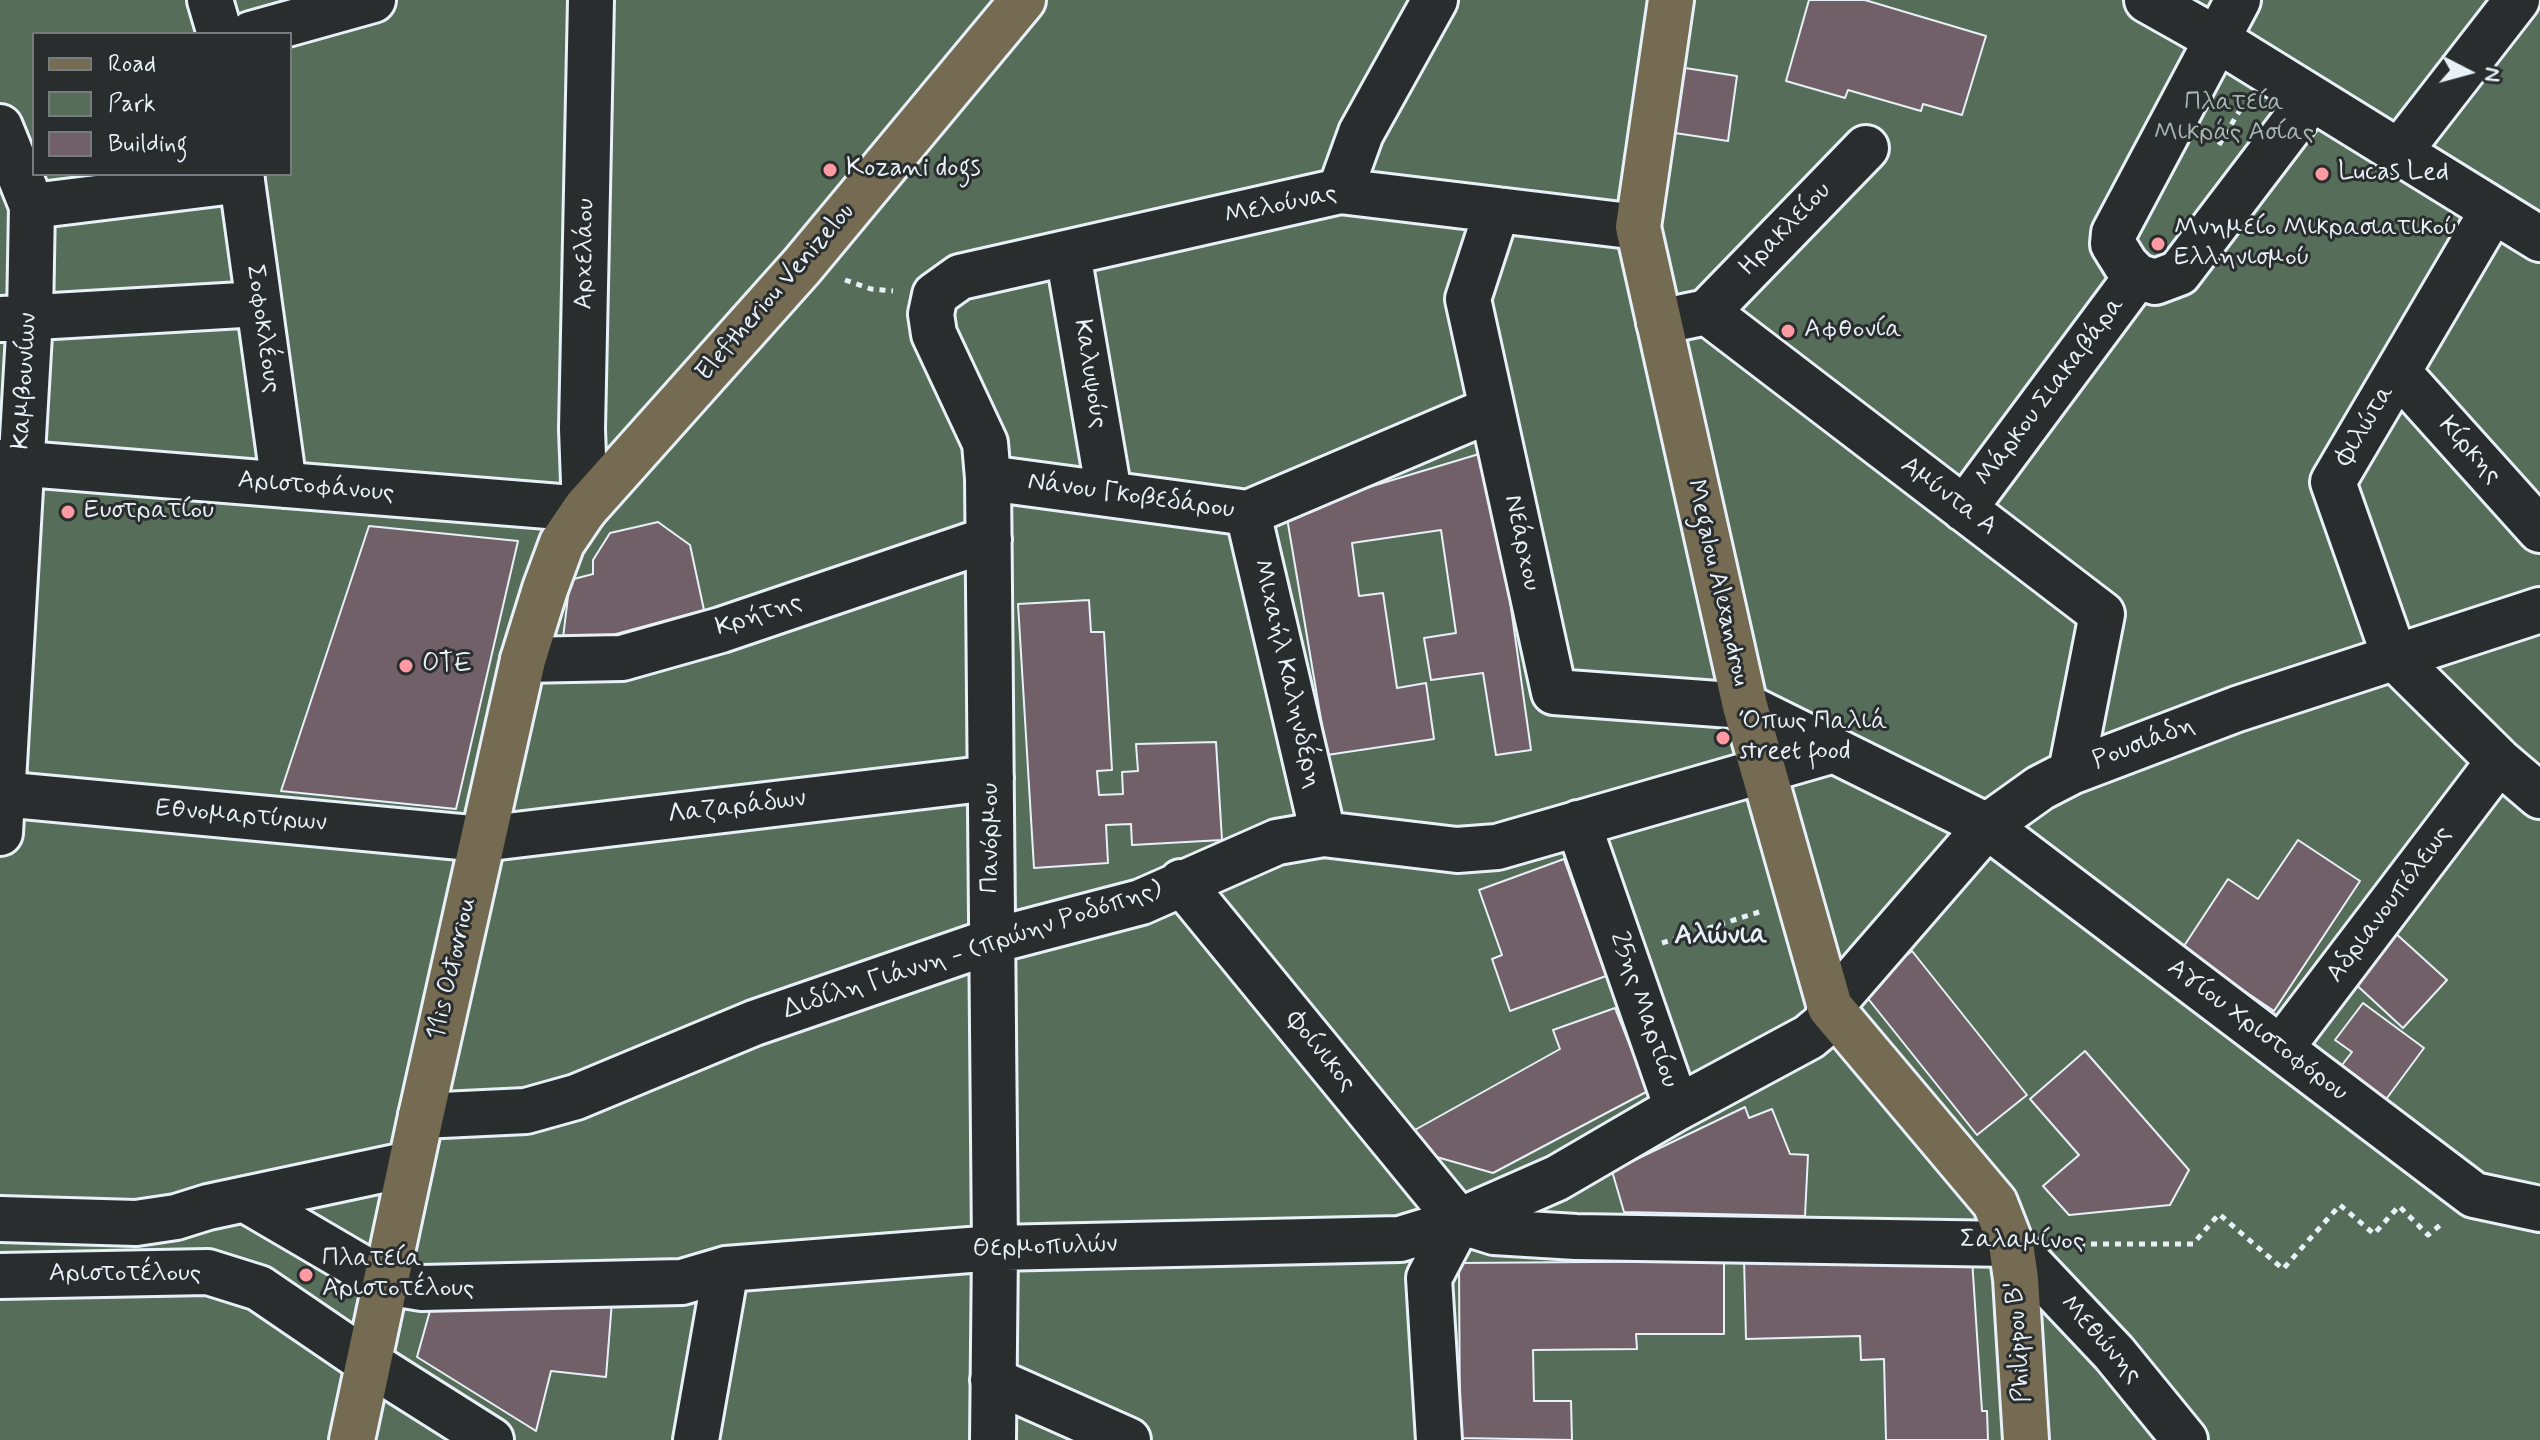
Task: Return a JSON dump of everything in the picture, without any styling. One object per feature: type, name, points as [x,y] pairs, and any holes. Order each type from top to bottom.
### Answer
[{"type":"main road","name":"Eleftheriou Venizelou","points":[[585,509],[802,266],[1023,0]]},
{"type":"main road","name":"Megalou Alexandrou","points":[[1671,0],[1638,227],[1762,770],[1830,1007],[1995,1203],[2011,1244]]},
{"type":"main road","name":"11is Octovriou","points":[[352,1440],[410,1164],[523,660],[562,543],[585,509]]},
{"type":"main road","name":"Philippou B'","points":[[2011,1244],[2026,1440]]},
{"type":"street","points":[[210,0],[219,32]]},
{"type":"street","points":[[258,32],[373,0]]},
{"type":"street","name":"Αρχελάου","points":[[585,509],[582,429],[591,0]]},
{"type":"street","points":[[1340,191],[1361,133],[1435,0]]},
{"type":"street","points":[[2147,0],[2218,40],[2540,239]]},
{"type":"street","name":"Μάρκου Σιακαβάρα","points":[[2238,0],[2114,233],[2113,244],[2126,265],[2137,276],[2155,282],[2179,273],[2312,98]]},
{"type":"street","points":[[2399,152],[2517,0]]},
{"type":"street","name":"Καμβουνίων","points":[[0,127],[32,206],[15,318],[1,807]]},
{"type":"street","name":"Ηρακλείου","points":[[1707,312],[1866,148]]},
{"type":"street","points":[[32,206],[241,177]]},
{"type":"street","name":"Σοφοκλέους","points":[[241,177],[284,485]]},
{"type":"street","name":"Μελούνας","points":[[947,286],[1068,254],[1340,191],[1638,227]]},
{"type":"street","name":"Νεάρχου","points":[[1497,210],[1468,299],[1554,692],[1745,706]]},
{"type":"street","name":"Φιλώτα","points":[[2395,658],[2333,482],[2493,210]]},
{"type":"street","name":"Καλυψούς","points":[[1068,254],[1109,493]]},
{"type":"street","name":"Μάρκου Σιακαβάρα","points":[[1964,509],[2137,276]]},
{"type":"street","name":"Πανόρμου","points":[[947,286],[931,314],[934,334],[985,443],[988,478],[995,1248],[993,1440]]},
{"type":"street","points":[[15,318],[259,304]]},
{"type":"street","points":[[1659,322],[1707,312]]},
{"type":"street","name":"Αμύντα A","points":[[1707,312],[2102,614],[2071,772]]},
{"type":"street","name":"Κίρκης","points":[[2398,372],[2540,530]]},
{"type":"street","name":"Νάνου Γκοβεδάρου","points":[[988,478],[1248,513],[1492,409]]},
{"type":"street","name":"Αριστοφάνους","points":[[11,463],[585,509]]},
{"type":"street","name":"Μιχαήλ Καληνδέρη","points":[[1248,513],[1323,834]]},
{"type":"street","name":"Κρήτης","points":[[523,660],[622,658],[721,630],[989,539]]},
{"type":"street","name":"Ρουσιάδη","points":[[1830,1007],[1987,826],[2040,788],[2071,772],[2237,709],[2540,610]]},
{"type":"street","points":[[2395,658],[2499,761],[2540,796]]},
{"type":"street","name":"Αγίου Χριστοφόρου","points":[[1745,706],[1987,826],[2474,1195],[2540,1209]]},
{"type":"street","name":"Διδίλη Γιάννη - (πρώην Ροδόπης)","points":[[421,1116],[526,1111],[576,1097],[754,1023],[992,941],[1141,902],[1277,842],[1323,834],[1457,850],[1497,847],[1834,750]]},
{"type":"street","name":"Αδριανουπόλεως","points":[[2281,1048],[2499,761]]},
{"type":"street","name":"Λαζαράδων","points":[[482,839],[991,778]]},
{"type":"street","name":"Εθνομαρτύρων","points":[[1,807],[482,839]]},
{"type":"street","name":"25ης Μαρτίου","points":[[1578,823],[1677,1108],[1809,1037],[1827,1022],[1830,1007]]},
{"type":"street","name":"Φοίνικος","points":[[1181,882],[1459,1221]]},
{"type":"street","name":"Θερμοπυλών","points":[[386,1282],[422,1288],[682,1282],[726,1269],[995,1248],[1400,1239],[1459,1221],[1557,1178],[1677,1108]]},
{"type":"street","name":"Αριστοτέλους","points":[[0,1219],[136,1223],[176,1217],[410,1164]]},
{"type":"street","points":[[246,1200],[386,1282]]},
{"type":"street","points":[[1429,1278],[1459,1221]]},
{"type":"street","name":"Σαλαμίνος","points":[[1459,1221],[1494,1232],[1576,1237],[2011,1244]]},
{"type":"street","points":[[1400,1239],[1423,1258],[1429,1278],[1439,1440]]},
{"type":"street","name":"Μεθώνης","points":[[2011,1244],[2114,1353],[2185,1440]]},
{"type":"street","points":[[696,1440],[726,1269]]},
{"type":"street","name":"Αριστοτέλους","points":[[0,1276],[208,1272],[259,1288],[369,1363],[491,1440]]},
{"type":"street","points":[[993,1380],[1128,1440]]},
{"type":"path","points":[[802,266],[871,289],[890,292],[914,284],[947,286]]},
{"type":"path","points":[[1623,955],[1798,900]]},
{"type":"path","name":"Σαλαμίνος","points":[[2011,1244],[2193,1244],[2219,1214],[2283,1269],[2340,1205],[2374,1234],[2399,1206],[2428,1235],[2474,1195]]},
{"type":"green space","name":"Πλατεία Μικράς Ασίας","points":[[0,0],[2540,0],[2540,1440],[0,1440]]},
{"type":"building","points":[[1809,0],[1865,0],[1986,36],[1962,115],[1923,104],[1921,111],[1848,90],[1845,98],[1786,81]]},
{"type":"building","points":[[1685,68],[1737,76],[1728,141],[1675,133]]},
{"type":"building","points":[[1489,451],[1531,750],[1496,755],[1483,673],[1431,680],[1424,638],[1456,633],[1441,530],[1352,543],[1359,596],[1383,593],[1397,688],[1426,683],[1434,739],[1327,755],[1286,512]]},
{"type":"building","points":[[658,522],[690,545],[704,610],[605,637],[563,638],[570,580],[593,574],[593,560],[610,533]]},
{"type":"building","name":"OTE","points":[[369,526],[518,541],[456,809],[281,791]]},
{"type":"building","points":[[1089,600],[1091,632],[1104,632],[1112,770],[1097,771],[1099,795],[1123,794],[1122,772],[1138,771],[1136,744],[1216,742],[1222,840],[1132,845],[1131,824],[1106,825],[1108,863],[1034,868],[1018,604]]},
{"type":"building","points":[[2298,840],[2360,881],[2274,1011],[2182,949],[2228,879],[2258,899]]},
{"type":"building","points":[[1564,859],[1606,976],[1510,1011],[1492,959],[1502,955],[1479,890]]},
{"type":"building","points":[[2393,931],[2447,980],[2403,1028],[2350,979]]},
{"type":"building","points":[[1912,951],[2027,1095],[1977,1135],[1862,991]]},
{"type":"building","points":[[2363,1003],[2424,1048],[2384,1102],[2339,1069],[2352,1052],[2335,1040]]},
{"type":"building","points":[[1615,1008],[1648,1091],[1493,1173],[1433,1156],[1413,1131],[1560,1049],[1553,1030]]},
{"type":"building","points":[[2085,1051],[2189,1170],[2170,1205],[2069,1215],[2043,1186],[2079,1155],[2030,1099]]},
{"type":"building","points":[[1745,1107],[1749,1118],[1772,1109],[1790,1154],[1808,1155],[1805,1216],[1624,1212],[1612,1171]]},
{"type":"building","points":[[1744,1258],[1972,1259],[1982,1411],[1987,1411],[1988,1440],[1886,1440],[1884,1359],[1861,1360],[1860,1336],[1746,1339]]},
{"type":"building","points":[[1724,1261],[1724,1334],[1636,1334],[1637,1349],[1533,1350],[1534,1401],[1571,1401],[1572,1440],[1460,1438],[1459,1263]]},
{"type":"building","points":[[433,1300],[612,1301],[606,1377],[551,1371],[536,1431],[417,1357]]},
{"type":"place","name":"Kozani dogs","points":[[830,170]]},
{"type":"place","name":"Lucas Led","points":[[2322,174]]},
{"type":"place","name":"Μνημείο Μικρασιατικού Ελληνισμού","points":[[2158,244]]},
{"type":"place","name":"Αφθονία","points":[[1788,331]]},
{"type":"place","name":"Ευστρατίου","points":[[68,512]]},
{"type":"place","name":"OTE","points":[[406,666]]},
{"type":"place","name":"Όπως Παλιά street food","points":[[1723,738]]},
{"type":"place","name":"Πλατεία Αριστοτέλους","points":[[306,1275]]},
{"type":"district","name":"Αλώνια","points":[[1721,937]]}]
